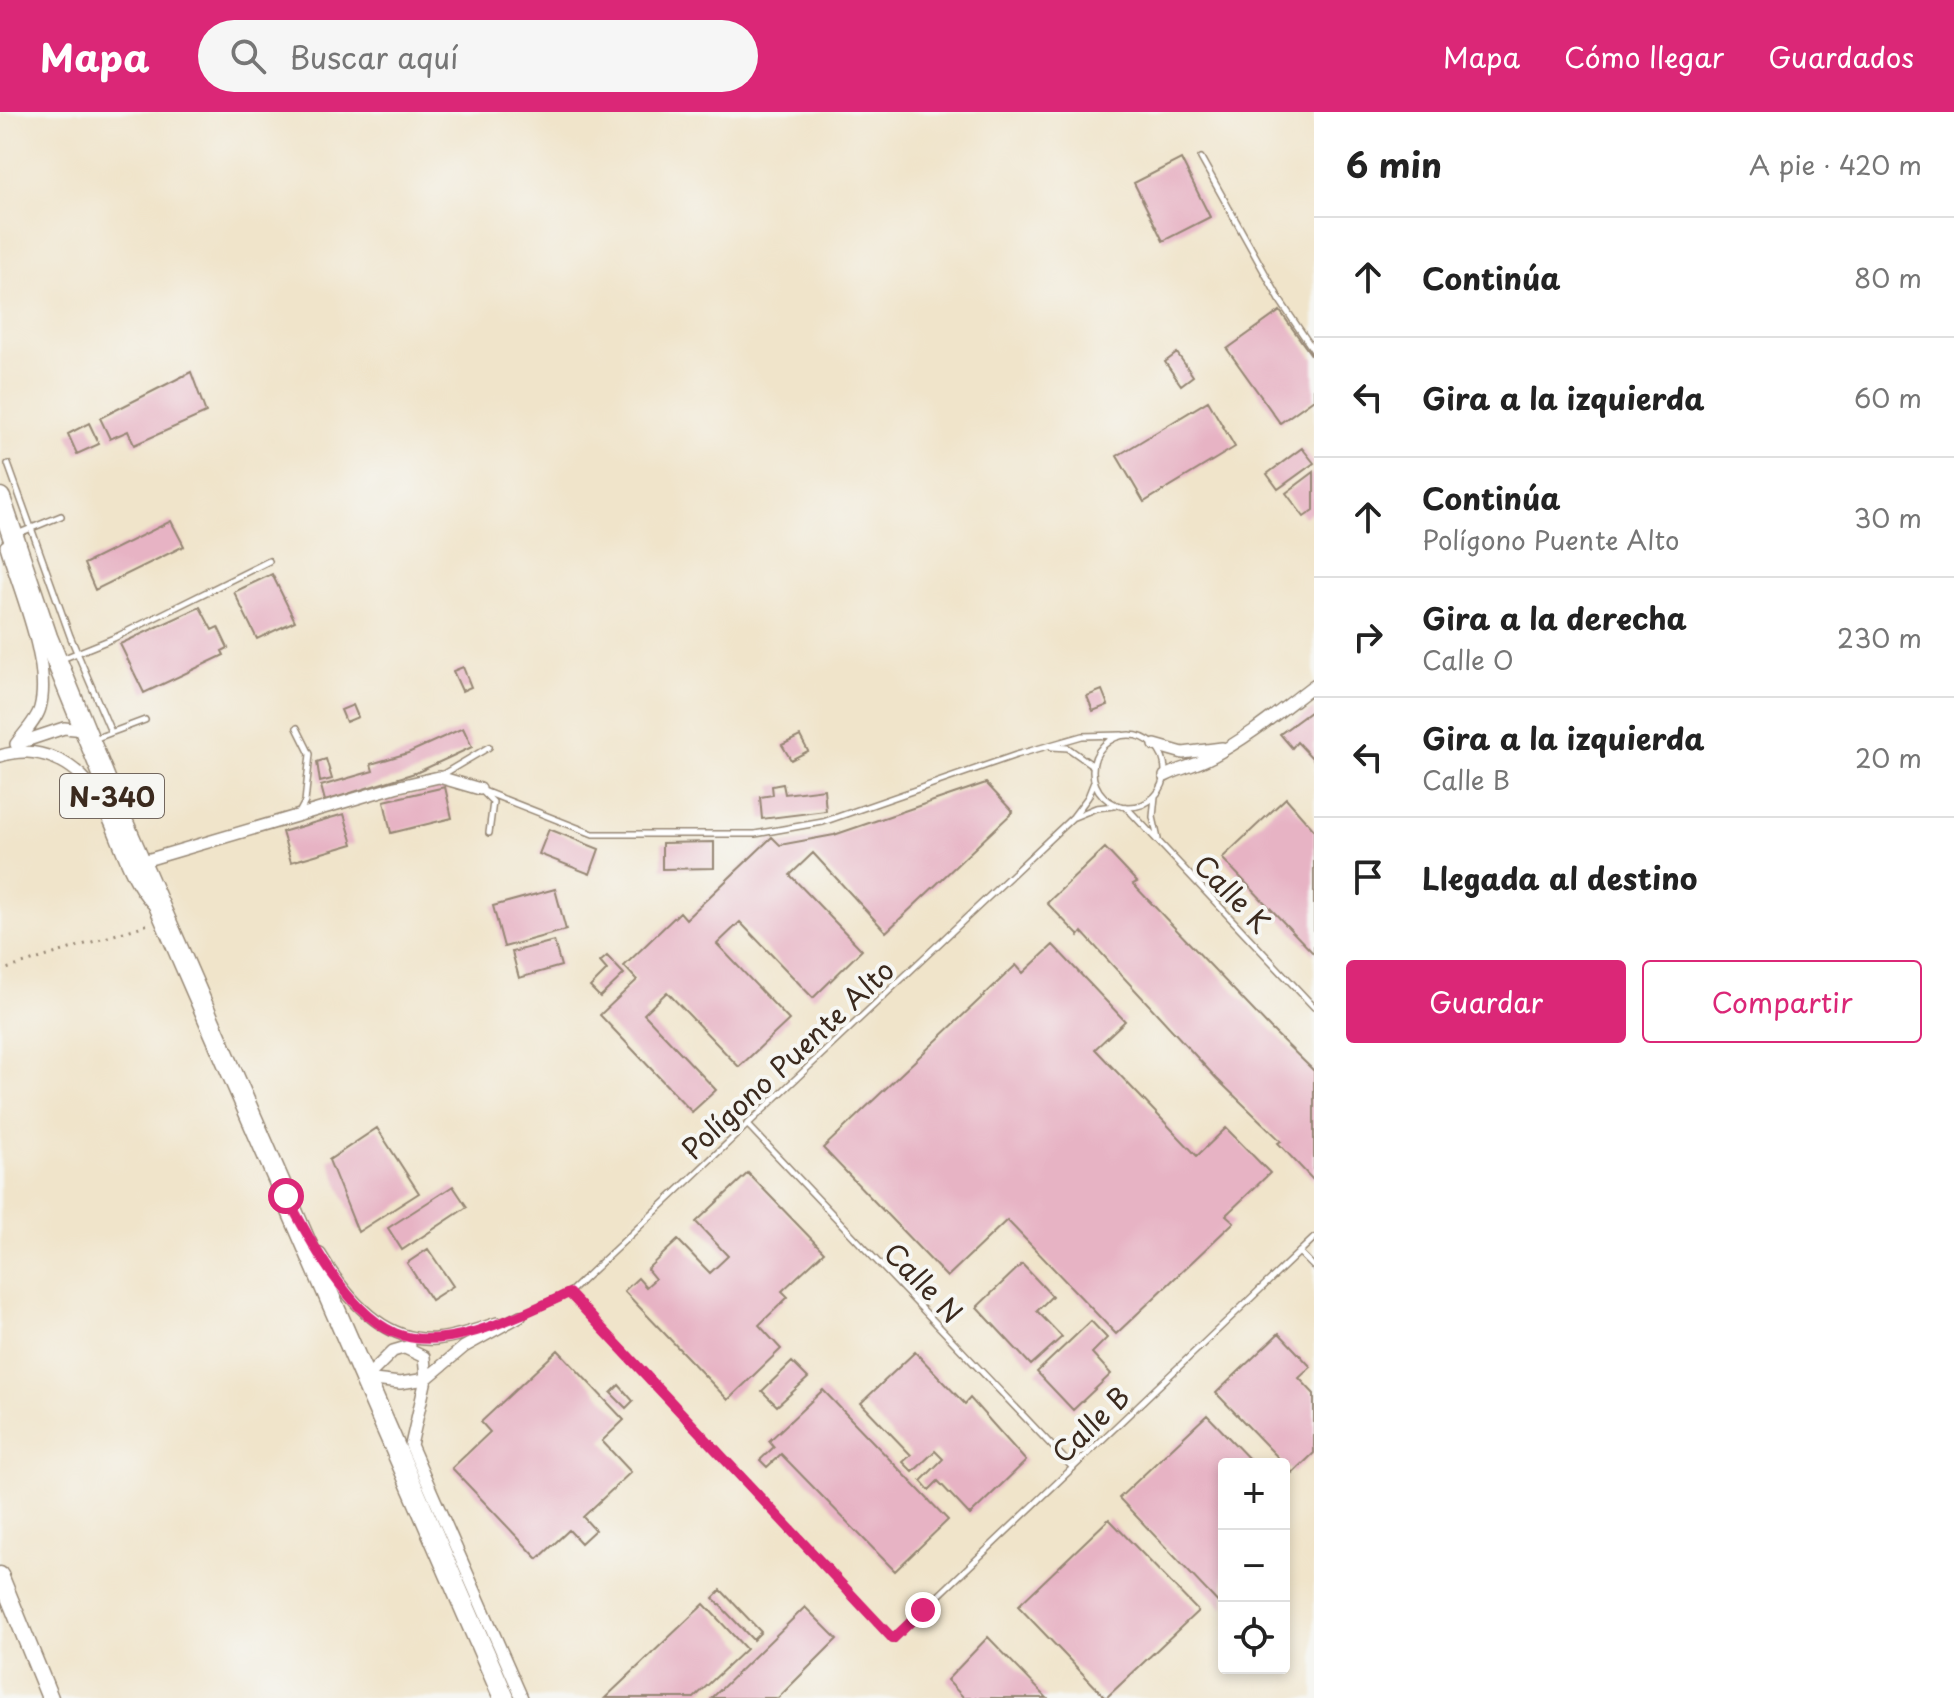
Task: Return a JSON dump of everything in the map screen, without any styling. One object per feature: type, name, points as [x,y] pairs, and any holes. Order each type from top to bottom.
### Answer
[{"type":"highway","name":"N-340","points":[[0,498],[22,532],[57,661],[87,736],[504,1698]]},
{"type":"main road","points":[[0,1575],[50,1698]]},
{"type":"street","points":[[0,506],[4,539],[40,653],[40,710],[16,744]]},
{"type":"street","points":[[1165,776],[1210,758],[1314,685]]},
{"type":"street","points":[[0,753],[16,744],[64,728],[87,736]]},
{"type":"street","points":[[1155,745],[1183,753],[1226,747]]},
{"type":"street","points":[[0,753],[34,751],[71,765],[88,781],[141,891],[164,917]]},
{"type":"street","points":[[140,862],[439,777],[480,789]]},
{"type":"street","points":[[286,1196],[332,1274],[362,1310],[395,1333],[433,1339]]},
{"type":"street","points":[[365,1379],[393,1351],[520,1316]]},
{"type":"street","points":[[365,1379],[400,1383],[426,1379],[464,1347],[520,1316]]},
{"type":"street","points":[[405,1348],[424,1357],[426,1379],[411,1445],[522,1698]]},
{"type":"lane","points":[[1201,158],[1281,302],[1314,351]]},
{"type":"lane","points":[[8,464],[22,532],[111,732]]},
{"type":"lane","points":[[22,532],[61,516]]},
{"type":"lane","points":[[57,661],[114,638],[269,561]]},
{"type":"lane","points":[[87,736],[111,732],[145,720]]},
{"type":"lane","points":[[297,728],[310,754],[305,802],[297,816]]},
{"type":"lane","points":[[1117,806],[1099,792],[1092,765],[1102,746],[1122,735]]},
{"type":"lane","points":[[480,789],[593,834],[755,834],[823,822],[1016,755],[1082,736],[1134,735],[1155,745],[1165,765],[1165,776],[1155,796],[1153,817],[1159,840]]},
{"type":"lane","points":[[439,777],[489,747]]},
{"type":"lane","points":[[1047,747],[1068,748],[1092,765]]},
{"type":"lane","name":"Polígono Puente Alto","points":[[520,1316],[569,1293],[1073,817],[1088,797],[1094,782]]},
{"type":"lane","points":[[480,789],[493,802],[489,833]]},
{"type":"lane","name":"Polígono Puente Alto","points":[[1073,817],[1096,808],[1147,803],[1155,796]]},
{"type":"lane","name":"Calle K","points":[[1126,807],[1314,1007]]},
{"type":"lane","name":"Calle N","points":[[747,1124],[1073,1468]]},
{"type":"lane","name":"Calle B","points":[[569,1293],[893,1639],[1314,1238]]},
{"type":"lane","points":[[1299,1252],[1314,1267]]},
{"type":"path","points":[[0,971],[164,917]]},
{"type":"building","points":[[1181,159],[1210,217],[1163,241],[1134,183]]},
{"type":"building","points":[[1280,311],[1314,359],[1314,399],[1280,423],[1227,349]]},
{"type":"building","points":[[1177,353],[1193,376],[1181,385],[1165,362]]},
{"type":"building","points":[[191,372],[206,413],[134,445],[128,431],[110,439],[100,418]]},
{"type":"building","points":[[1208,401],[1235,447],[1144,502],[1117,456]]},
{"type":"building","points":[[89,423],[99,444],[77,454],[68,434]]},
{"type":"building","points":[[1302,448],[1314,463],[1278,489],[1267,474]]},
{"type":"building","points":[[1314,472],[1314,510],[1304,517],[1286,493]]},
{"type":"building","points":[[171,521],[184,546],[95,590],[84,564]]},
{"type":"building","points":[[272,574],[295,621],[257,639],[234,592]]},
{"type":"building","points":[[200,607],[212,630],[218,627],[228,648],[222,651],[224,655],[144,693],[120,644]]},
{"type":"building","points":[[463,667],[471,687],[462,691],[453,671]]},
{"type":"building","points":[[1102,690],[1108,705],[1093,711],[1087,696]]},
{"type":"building","points":[[353,705],[358,717],[346,722],[341,710]]},
{"type":"building","points":[[1314,709],[1314,760],[1297,742],[1292,748],[1280,734]]},
{"type":"building","points":[[463,728],[472,747],[418,772],[325,801],[321,786],[373,771],[371,764],[408,753]]},
{"type":"building","points":[[800,736],[808,751],[791,760],[782,745]]},
{"type":"building","points":[[326,759],[332,779],[320,782],[317,762]]},
{"type":"building","points":[[986,783],[1013,812],[886,932],[813,853],[790,875],[862,950],[813,998],[740,922],[717,944],[789,1020],[739,1067],[667,992],[644,1014],[716,1090],[692,1112],[600,1015],[637,980],[624,966],[680,912],[686,919],[772,837],[780,845],[834,835]]},
{"type":"building","points":[[783,784],[785,794],[824,789],[826,811],[762,819],[760,797],[773,795],[772,786]]},
{"type":"building","points":[[445,787],[452,818],[391,833],[384,801]]},
{"type":"building","points":[[1286,798],[1314,830],[1314,954],[1222,858]]},
{"type":"building","points":[[344,814],[353,844],[291,862],[282,832]]},
{"type":"building","points":[[549,829],[599,849],[590,874],[539,854]]},
{"type":"building","points":[[714,842],[714,868],[662,869],[662,843]]},
{"type":"building","points":[[1105,848],[1137,882],[1133,884],[1314,1071],[1314,1181],[1278,1143],[1281,1141],[1217,1079],[1082,932],[1079,936],[1047,903]]},
{"type":"building","points":[[555,889],[566,930],[504,947],[493,906]]},
{"type":"building","points":[[554,941],[561,966],[519,978],[512,952]]},
{"type":"building","points":[[1053,945],[1125,1021],[1095,1049],[1197,1156],[1226,1128],[1270,1173],[1226,1215],[1234,1222],[1116,1334],[1007,1220],[947,1277],[823,1148],[1016,965],[1023,973]]},
{"type":"building","points":[[607,956],[624,974],[600,997],[590,987],[607,970],[600,962]]},
{"type":"building","points":[[377,1128],[419,1193],[358,1232],[329,1160]]},
{"type":"building","points":[[748,1173],[824,1252],[782,1291],[788,1297],[759,1325],[781,1349],[728,1400],[624,1291],[638,1278],[646,1287],[655,1279],[647,1269],[678,1240],[710,1273],[728,1256],[696,1222]]},
{"type":"building","points":[[453,1186],[467,1207],[402,1250],[388,1228]]},
{"type":"building","points":[[428,1249],[453,1286],[431,1300],[407,1263]]},
{"type":"building","points":[[1022,1264],[1052,1296],[1037,1311],[1062,1337],[1031,1365],[977,1307]]},
{"type":"building","points":[[1091,1321],[1107,1338],[1092,1353],[1111,1374],[1073,1410],[1037,1372]]},
{"type":"building","points":[[1279,1333],[1311,1367],[1299,1378],[1314,1394],[1314,1453],[1293,1473],[1290,1458],[1279,1458],[1216,1393]]},
{"type":"building","points":[[558,1350],[624,1420],[602,1441],[631,1472],[583,1517],[595,1530],[581,1543],[569,1530],[538,1559],[452,1468],[490,1432],[481,1422]]},
{"type":"building","points":[[915,1352],[965,1404],[970,1398],[1026,1461],[970,1515],[938,1481],[929,1490],[921,1481],[943,1459],[935,1451],[913,1472],[903,1462],[911,1455],[861,1403]]},
{"type":"building","points":[[792,1362],[808,1378],[777,1406],[762,1391]]},
{"type":"building","points":[[619,1385],[633,1401],[626,1408],[611,1393]]},
{"type":"building","points":[[823,1390],[948,1520],[895,1571],[781,1454],[767,1467],[760,1460],[774,1447],[769,1441]]},
{"type":"building","points":[[1207,1415],[1248,1458],[1218,1458],[1218,1603],[1119,1498]]},
{"type":"building","points":[[1109,1519],[1198,1611],[1106,1698],[1018,1606]]},
{"type":"building","points":[[721,1590],[761,1632],[753,1640],[713,1598]]},
{"type":"building","points":[[704,1604],[746,1649],[694,1698],[605,1698]]},
{"type":"building","points":[[805,1607],[837,1639],[778,1698],[712,1698]]},
{"type":"building","points":[[988,1637],[1047,1698],[964,1698],[947,1680]]},
{"type":"route","points":[[286,1196],[332,1274],[362,1310],[395,1333],[433,1339],[467,1333],[520,1316],[569,1293],[893,1639],[923,1610]]}]
